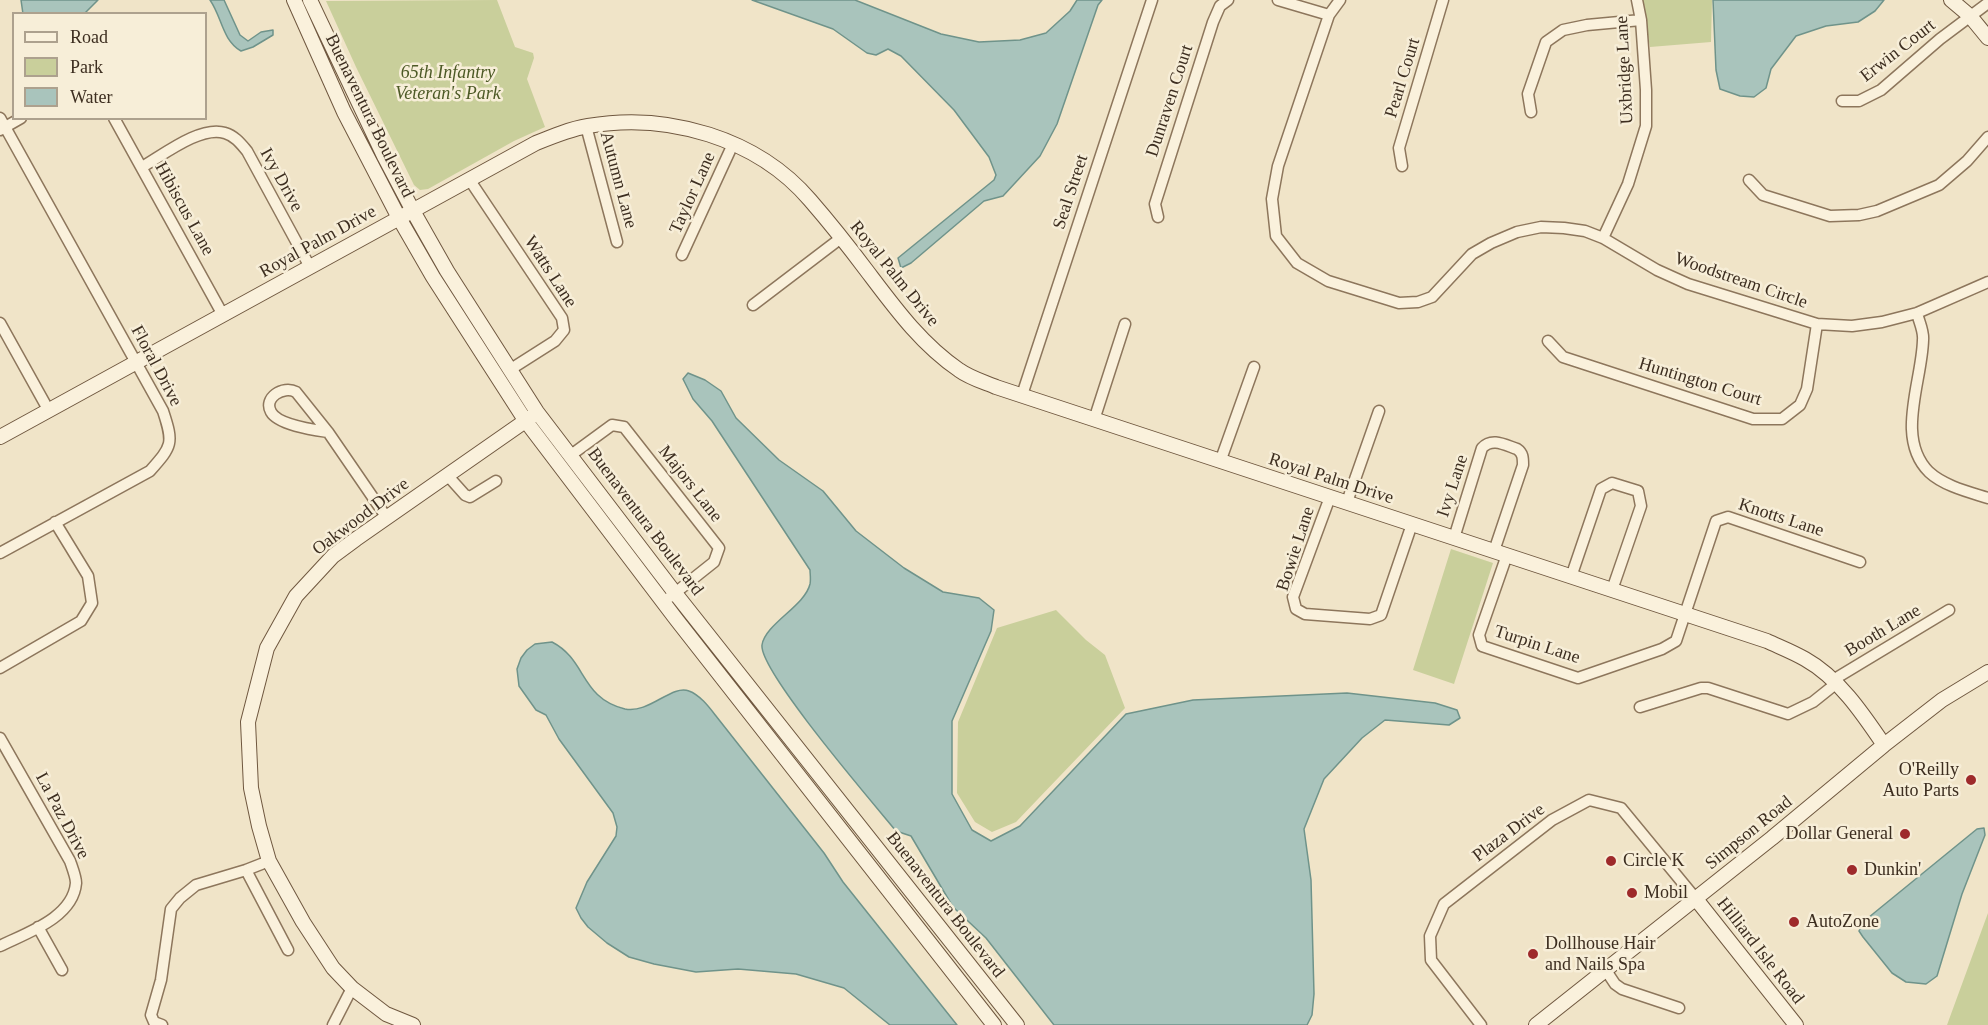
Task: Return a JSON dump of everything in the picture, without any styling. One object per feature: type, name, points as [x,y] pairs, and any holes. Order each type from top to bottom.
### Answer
[{"type":"street","name":"Buenaventura Boulevard","points":[[294,0],[344,112],[399,218],[439,286],[525,420],[676,619],[994,1025]]},
{"type":"street","name":"Buenaventura Boulevard","points":[[310,0],[384,156],[413,211],[447,271],[537,412],[675,593],[1017,1025]]},
{"type":"street","name":"Seal Street","points":[[1022,395],[1152,0]]},
{"type":"street","name":"Dunraven Court","points":[[1158,217],[1155,204],[1213,22],[1220,6],[1228,0]]},
{"type":"street","points":[[1278,0],[1329,15]]},
{"type":"street","name":"Woodstream Circle","points":[[1340,0],[1329,15],[1278,166],[1272,199],[1276,236],[1297,263],[1328,281],[1399,303],[1418,302],[1432,297],[1472,254],[1517,232],[1541,227],[1585,231],[1603,238],[1658,270],[1688,284],[1817,324],[1852,326],[1882,322],[1917,313],[1988,282]]},
{"type":"street","name":"Pearl Court","points":[[1402,166],[1399,148],[1443,0]]},
{"type":"street","name":"Uxbridge Lane","points":[[1603,238],[1628,184],[1646,126],[1641,20],[1637,0]]},
{"type":"street","points":[[1951,0],[1970,16],[1988,38]]},
{"type":"street","name":"Erwin Court","points":[[1842,101],[1859,101],[1881,90],[1940,39],[1988,3]]},
{"type":"street","points":[[1531,112],[1528,94],[1546,42],[1563,30],[1587,25],[1641,20]]},
{"type":"street","name":"Hibiscus Lane","points":[[115,120],[223,315]]},
{"type":"street","name":"Royal Palm Drive","points":[[0,437],[536,143],[586,126],[616,122],[668,125],[696,130],[733,144],[765,161],[795,184],[842,238],[904,320],[933,350],[961,371],[996,387],[1094,420],[1767,641],[1807,660],[1833,680],[1861,712],[1884,744]]},
{"type":"street","name":"Floral Drive","points":[[0,553],[150,471],[168,450],[170,433],[163,411],[2,125]]},
{"type":"street","name":"Autumn Lane","points":[[586,126],[617,242]]},
{"type":"street","name":"Ivy Drive","points":[[142,167],[197,135],[213,131],[226,133],[237,140],[247,151],[310,267]]},
{"type":"street","points":[[1749,180],[1763,195],[1830,216],[1859,215],[1877,211],[1939,185],[1988,137]]},
{"type":"street","name":"Taylor Lane","points":[[682,255],[733,144]]},
{"type":"street","name":"Watts Lane","points":[[469,179],[562,318],[564,330],[555,341],[511,369]]},
{"type":"street","points":[[753,305],[842,238]]},
{"type":"street","points":[[1917,313],[1924,337],[1911,432],[1915,452],[1930,473],[1953,486],[1988,498]]},
{"type":"street","points":[[0,323],[49,411]]},
{"type":"street","points":[[1094,420],[1125,324]]},
{"type":"street","name":"Huntington Court","points":[[1548,341],[1563,357],[1753,418],[1782,419],[1800,405],[1807,389],[1817,324]]},
{"type":"street","points":[[1220,462],[1254,367]]},
{"type":"street","points":[[328,432],[304,428],[275,417],[269,404],[273,396],[282,390],[290,389],[296,392],[328,432],[387,518]]},
{"type":"street","points":[[1347,502],[1379,411]]},
{"type":"street","name":"Oakwood Drive","points":[[413,1025],[386,1014],[352,988],[333,968],[303,922],[269,861],[251,788],[248,722],[267,648],[297,596],[311,579],[333,556],[537,412]]},
{"type":"street","name":"Majors Lane","points":[[571,454],[612,425],[624,427],[719,548],[714,562],[663,602]]},
{"type":"street","name":"Ivy Lane","points":[[1454,538],[1482,448],[1493,441],[1517,449],[1523,458],[1500,553]]},
{"type":"street","points":[[448,476],[465,495],[470,497],[496,481]]},
{"type":"street","points":[[1571,577],[1601,489],[1612,483],[1638,491],[1641,506],[1612,591]]},
{"type":"street","name":"Bowie Lane","points":[[1330,497],[1293,597],[1296,609],[1305,614],[1370,619],[1381,615],[1412,524]]},
{"type":"street","name":"Knotts Lane","points":[[1685,614],[1716,521],[1728,517],[1860,562]]},
{"type":"street","points":[[0,668],[81,621],[92,603],[88,576],[55,522]]},
{"type":"street","name":"Turpin Lane","points":[[1500,553],[1479,635],[1482,646],[1578,678],[1662,649],[1676,641],[1685,614]]},
{"type":"street","points":[[676,619],[688,609]]},
{"type":"street","name":"Booth Lane","points":[[1640,707],[1701,688],[1708,688],[1788,714],[1813,702],[1833,686],[1833,680],[1949,610]]},
{"type":"street","name":"Simpson Road","points":[[1536,1025],[1696,899],[1884,744],[1942,700],[1988,672]]},
{"type":"street","name":"La Paz Drive","points":[[0,738],[70,861],[76,883],[69,904],[58,915],[0,946]]},
{"type":"street","name":"Plaza Drive","points":[[1481,1025],[1431,960],[1430,936],[1444,904],[1552,820],[1589,800],[1621,808],[1696,899]]},
{"type":"street","points":[[162,1025],[154,1022],[151,1015],[161,980],[171,909],[196,885],[269,861]]},
{"type":"street","points":[[246,870],[288,950]]},
{"type":"street","name":"Hilliard Isle Road","points":[[1696,899],[1796,1025]]},
{"type":"street","points":[[38,927],[62,970]]},
{"type":"street","points":[[1605,969],[1615,984],[1622,989],[1679,1008]]},
{"type":"street","points":[[333,1025],[352,988]]},
{"type":"green space","name":"65th Infantry Veteran's Park","points":[[497,0],[515,47],[533,53],[534,58],[527,79],[545,127],[514,141],[428,189],[420,190],[414,185],[326,1]]},
{"type":"green space","points":[[1641,0],[1712,0],[1711,42],[1650,47]]},
{"type":"green space","points":[[1451,549],[1493,563],[1454,684],[1413,670]]},
{"type":"green space","points":[[1056,610],[1086,640],[1105,655],[1125,708],[1016,822],[992,832],[975,822],[957,793],[958,722],[997,628]]},
{"type":"green space","points":[[1988,913],[1988,1025],[1947,1025]]},
{"type":"water","points":[[21,0],[98,0],[86,12],[23,12]]},
{"type":"water","points":[[210,0],[224,0],[240,35],[248,41],[261,32],[273,30],[273,35],[241,51],[226,35]]},
{"type":"water","points":[[752,0],[855,0],[941,34],[979,42],[1020,40],[1046,33],[1070,11],[1077,0],[1102,0],[1098,5],[1057,124],[1040,156],[1003,196],[984,201],[911,263],[901,268],[898,258],[994,180],[996,175],[989,157],[954,110],[901,56],[888,49],[876,55],[867,53],[833,29]]},
{"type":"water","points":[[1713,0],[1884,0],[1875,11],[1858,22],[1826,26],[1796,36],[1771,69],[1766,88],[1754,97],[1740,96],[1720,89],[1716,70]]},
{"type":"water","points":[[688,373],[705,380],[721,391],[736,418],[779,460],[823,491],[856,531],[904,568],[943,592],[979,598],[994,610],[991,631],[952,721],[952,794],[972,830],[991,841],[1020,826],[1126,714],[1193,700],[1347,693],[1435,703],[1457,710],[1460,718],[1449,725],[1385,720],[1362,738],[1324,779],[1304,829],[1311,880],[1314,994],[1312,1015],[1307,1025],[1054,1025],[986,938],[953,907],[911,836],[896,831],[843,767],[797,708],[766,659],[762,645],[765,637],[807,592],[810,570],[712,421],[693,399],[683,379]]},
{"type":"water","points":[[552,642],[572,659],[591,688],[610,704],[625,709],[634,709],[682,690],[701,698],[957,1025],[890,1025],[844,988],[796,974],[738,969],[696,972],[654,964],[629,957],[588,927],[576,908],[587,882],[616,836],[617,827],[613,813],[559,739],[546,715],[536,710],[519,686],[517,669],[527,650],[535,644]]},
{"type":"water","points":[[1984,828],[1985,835],[1962,894],[1937,976],[1926,984],[1906,982],[1892,973],[1863,937],[1859,931],[1863,922],[1977,829]]},
{"type":"place","name":"O'Reilly Auto Parts","points":[[1971,780]]},
{"type":"place","name":"Dollar General","points":[[1905,834]]},
{"type":"place","name":"Circle K","points":[[1611,861]]},
{"type":"place","name":"Dunkin'","points":[[1852,870]]},
{"type":"place","name":"Mobil","points":[[1632,893]]},
{"type":"place","name":"AutoZone","points":[[1794,922]]},
{"type":"place","name":"Dollhouse Hair and Nails Spa","points":[[1533,954]]}]
